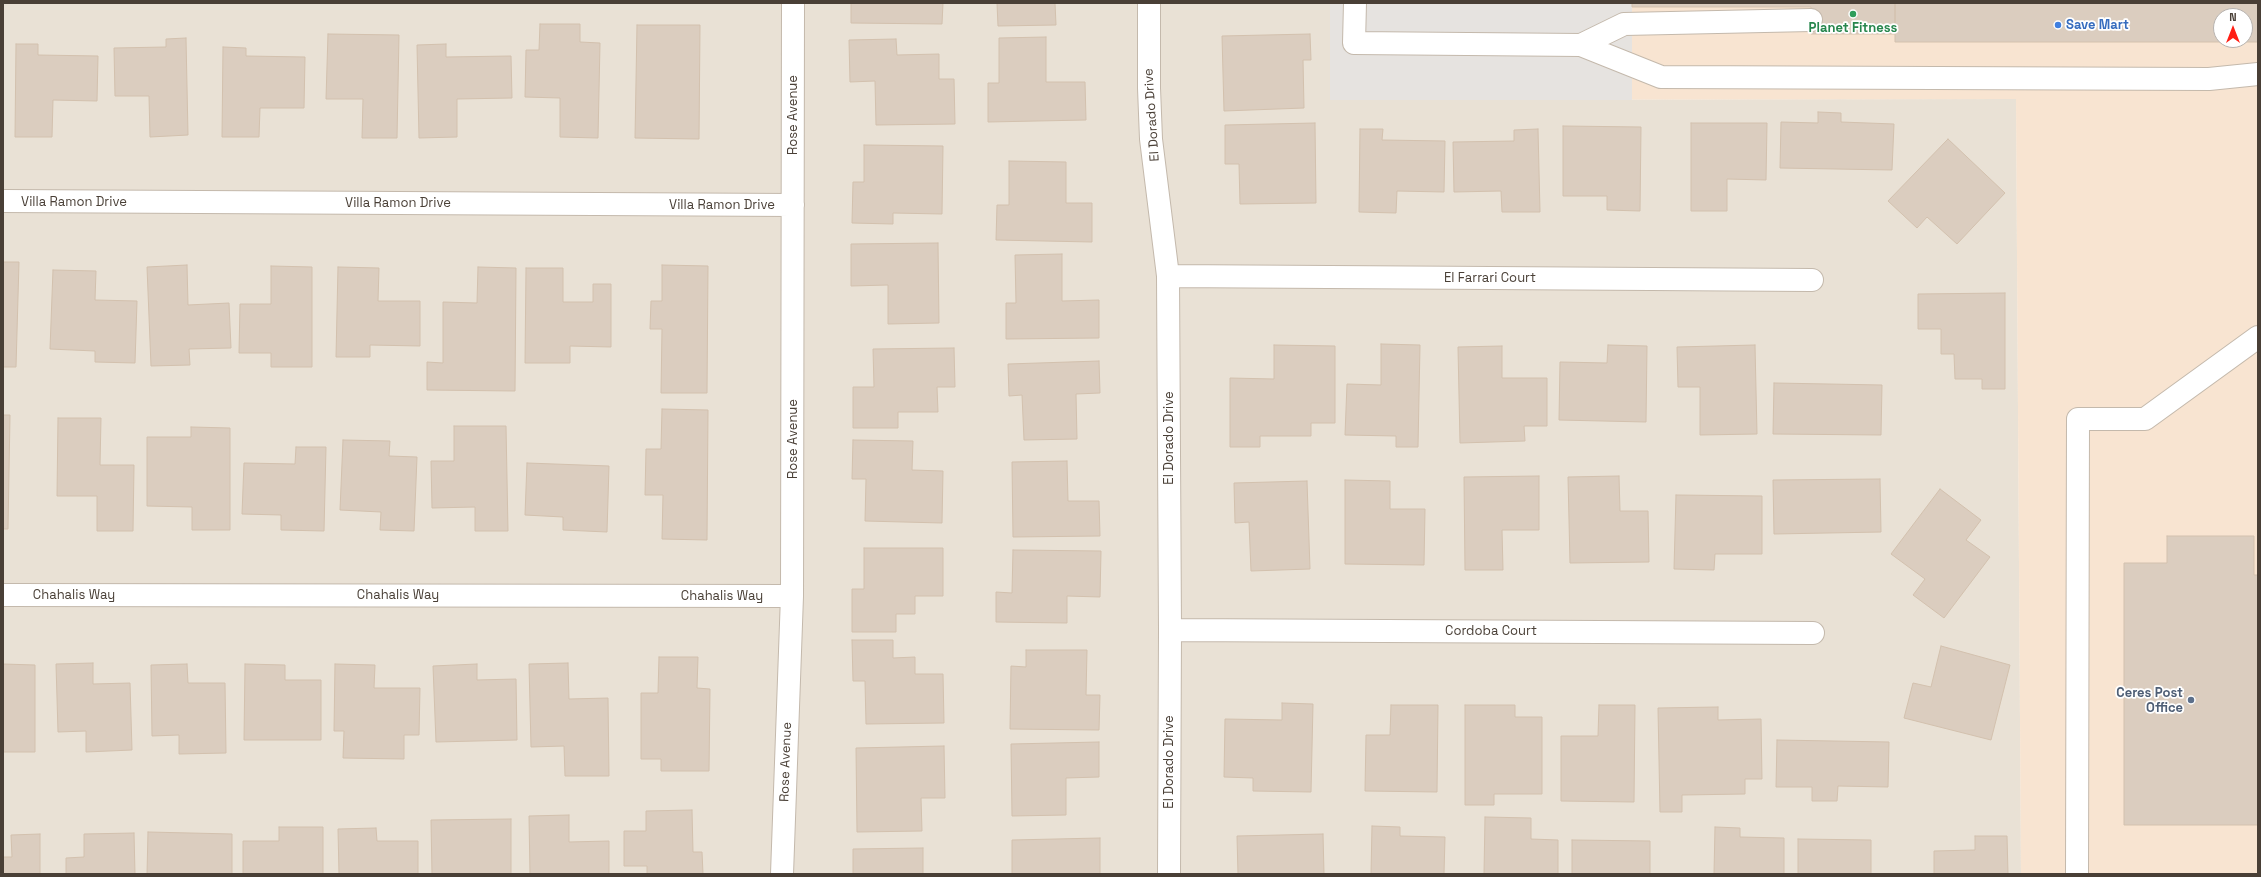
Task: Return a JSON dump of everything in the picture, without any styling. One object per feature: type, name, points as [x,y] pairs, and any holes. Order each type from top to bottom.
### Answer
[{"type":"street","name":"Rose Avenue","points":[[782,874],[792,596],[793,3]]},
{"type":"street","name":"El Dorado Drive","points":[[1149,3],[1149,88],[1151,139],[1168,276],[1170,630],[1169,874]]},
{"type":"street","points":[[1355,3],[1354,43],[1581,45],[1661,77],[2209,79],[2258,74]]},
{"type":"street","points":[[1581,45],[1624,24],[1811,20]]},
{"type":"street","name":"Villa Ramon Drive","points":[[3,201],[793,205]]},
{"type":"street","name":"El Farrari Court","points":[[1168,276],[1812,280]]},
{"type":"street","points":[[2077,874],[2078,419],[2145,419],[2258,337]]},
{"type":"street","name":"Chahalis Way","points":[[3,595],[792,596]]},
{"type":"street","name":"Cordoba Court","points":[[1170,630],[1813,633]]},
{"type":"shaded area","points":[[3,3],[1330,3],[1330,100],[2016,99],[2021,874],[3,874]]},
{"type":"shaded area","points":[[1330,3],[2258,3],[2258,874],[2021,874],[2016,99],[1330,100]]},
{"type":"shaded area","points":[[1330,3],[1632,3],[1632,100],[1330,100]]},
{"type":"building","points":[[851,3],[943,3],[942,24],[851,23]]},
{"type":"building","points":[[997,3],[1055,3],[1056,25],[998,26]]},
{"type":"building","name":"Planet Fitness","points":[[1632,3],[1895,3],[1895,34],[1811,34],[1811,7],[1632,7]]},
{"type":"building","name":"Save Mart","points":[[1895,3],[2258,3],[2258,42],[2253,42],[2253,8],[2213,8],[2213,42],[1895,42]]},
{"type":"building","points":[[540,24],[580,24],[580,42],[600,43],[598,138],[560,137],[560,98],[525,97],[526,50],[539,50]]},
{"type":"building","points":[[637,25],[700,25],[699,139],[635,138]]},
{"type":"building","points":[[328,34],[399,35],[397,138],[362,138],[363,99],[326,99]]},
{"type":"building","points":[[1310,34],[1311,60],[1303,60],[1304,108],[1224,111],[1222,36]]},
{"type":"building","points":[[1046,37],[1046,82],[1085,82],[1086,120],[988,122],[988,83],[999,83],[999,38]]},
{"type":"building","points":[[186,38],[188,135],[150,137],[149,96],[115,96],[114,48],[166,47],[166,39]]},
{"type":"building","points":[[896,39],[897,55],[939,54],[939,79],[954,79],[955,124],[876,125],[875,81],[850,82],[849,40]]},
{"type":"building","points":[[16,44],[38,44],[38,55],[98,56],[97,101],[53,100],[52,137],[15,137]]},
{"type":"building","points":[[446,44],[446,57],[511,56],[512,98],[457,99],[457,137],[419,138],[417,45]]},
{"type":"building","points":[[223,47],[246,48],[246,56],[305,57],[304,108],[260,108],[259,137],[222,137]]},
{"type":"building","points":[[1818,112],[1841,113],[1841,122],[1894,124],[1892,170],[1780,168],[1781,122],[1818,123]]},
{"type":"building","points":[[1315,123],[1316,203],[1240,204],[1239,164],[1225,164],[1225,125]]},
{"type":"building","points":[[1691,123],[1767,123],[1766,180],[1727,179],[1727,211],[1691,211]]},
{"type":"building","points":[[1563,126],[1641,127],[1640,211],[1607,210],[1607,196],[1563,196]]},
{"type":"building","points":[[1360,129],[1383,129],[1382,140],[1445,141],[1444,192],[1397,191],[1396,213],[1359,212]]},
{"type":"building","points":[[1538,129],[1540,212],[1502,212],[1501,191],[1454,192],[1453,142],[1514,141],[1514,130]]},
{"type":"building","points":[[1948,139],[2005,193],[1957,244],[1927,217],[1917,228],[1888,201]]},
{"type":"building","points":[[864,145],[943,146],[942,214],[893,213],[893,224],[852,223],[853,182],[864,182]]},
{"type":"building","points":[[1009,161],[1066,162],[1066,203],[1092,203],[1092,242],[996,240],[997,205],[1009,205]]},
{"type":"building","points":[[938,243],[939,323],[888,324],[888,285],[851,286],[851,244]]},
{"type":"building","points":[[1062,254],[1062,301],[1099,300],[1099,338],[1006,339],[1006,303],[1016,303],[1015,255]]},
{"type":"building","points":[[3,262],[19,262],[16,367],[3,367]]},
{"type":"building","points":[[187,265],[188,305],[229,303],[231,348],[189,349],[190,365],[151,366],[147,267]]},
{"type":"building","points":[[662,265],[708,266],[707,393],[661,393],[662,329],[650,329],[651,301],[662,301]]},
{"type":"building","points":[[271,266],[312,267],[312,367],[271,367],[271,353],[239,353],[240,304],[271,304]]},
{"type":"building","points":[[338,267],[379,268],[378,301],[420,301],[420,346],[370,345],[370,357],[336,357]]},
{"type":"building","points":[[478,267],[516,268],[515,391],[427,390],[427,362],[443,363],[443,302],[477,303]]},
{"type":"building","points":[[526,268],[563,268],[563,302],[593,302],[593,284],[611,284],[611,347],[570,346],[570,363],[525,363]]},
{"type":"building","points":[[53,270],[96,271],[95,300],[137,301],[135,363],[95,362],[95,351],[50,349]]},
{"type":"building","points":[[2005,293],[2005,389],[1982,389],[1982,379],[1955,379],[1954,354],[1941,354],[1941,329],[1918,329],[1918,294]]},
{"type":"building","points":[[1381,344],[1420,345],[1418,447],[1396,447],[1396,436],[1345,435],[1347,384],[1381,385]]},
{"type":"building","points":[[1274,345],[1335,346],[1335,423],[1311,423],[1311,436],[1260,436],[1260,447],[1230,447],[1230,378],[1274,379]]},
{"type":"building","points":[[1608,345],[1647,346],[1646,422],[1559,420],[1560,362],[1607,363]]},
{"type":"building","points":[[1755,345],[1757,434],[1700,435],[1700,387],[1678,387],[1677,347]]},
{"type":"building","points":[[1502,346],[1502,378],[1547,378],[1547,426],[1524,426],[1525,441],[1460,443],[1458,347]]},
{"type":"building","points":[[954,348],[955,387],[937,387],[938,412],[898,412],[898,428],[853,428],[853,387],[874,387],[873,349]]},
{"type":"building","points":[[1099,361],[1100,393],[1076,394],[1077,439],[1024,440],[1022,395],[1009,396],[1008,364]]},
{"type":"building","points":[[1774,383],[1882,385],[1881,435],[1773,434]]},
{"type":"building","points":[[662,409],[708,410],[707,540],[662,539],[663,495],[645,495],[646,449],[661,449]]},
{"type":"building","points":[[3,415],[10,415],[8,529],[3,529]]},
{"type":"building","points":[[58,418],[101,418],[100,465],[134,465],[133,531],[97,531],[97,496],[57,496]]},
{"type":"building","points":[[454,426],[506,426],[508,531],[475,531],[475,507],[432,508],[431,461],[454,461]]},
{"type":"building","points":[[191,427],[230,428],[230,530],[192,530],[192,507],[147,506],[147,437],[191,437]]},
{"type":"building","points":[[343,440],[390,441],[389,456],[417,457],[414,531],[380,530],[381,512],[340,510]]},
{"type":"building","points":[[853,440],[913,441],[912,470],[943,471],[942,523],[865,521],[866,479],[852,479]]},
{"type":"building","points":[[296,447],[326,447],[324,531],[281,530],[281,515],[242,514],[244,463],[295,464]]},
{"type":"building","points":[[1067,461],[1068,501],[1099,501],[1100,536],[1013,537],[1012,462]]},
{"type":"building","points":[[527,463],[609,466],[607,532],[563,530],[563,517],[525,515]]},
{"type":"building","points":[[1539,476],[1539,530],[1502,530],[1503,570],[1465,570],[1464,477]]},
{"type":"building","points":[[1619,476],[1620,511],[1648,511],[1649,562],[1570,563],[1568,477]]},
{"type":"building","points":[[1880,479],[1881,532],[1774,534],[1773,480]]},
{"type":"building","points":[[1345,480],[1390,481],[1390,509],[1425,509],[1424,565],[1345,564]]},
{"type":"building","points":[[1307,481],[1310,569],[1251,571],[1249,522],[1235,523],[1234,483]]},
{"type":"building","points":[[1940,489],[1981,520],[1966,540],[1990,557],[1944,618],[1913,595],[1925,579],[1891,554]]},
{"type":"building","points":[[1676,495],[1762,496],[1762,554],[1715,554],[1714,570],[1674,569]]},
{"type":"building","name":"Ceres Post Office","points":[[2167,536],[2254,536],[2254,575],[2258,575],[2258,825],[2124,825],[2124,563],[2167,563]]},
{"type":"building","points":[[864,548],[943,548],[943,596],[915,596],[915,614],[896,614],[896,632],[852,632],[852,589],[864,589]]},
{"type":"building","points":[[1013,550],[1101,551],[1100,597],[1067,596],[1067,623],[996,622],[996,592],[1012,593]]},
{"type":"building","points":[[852,640],[893,640],[893,658],[915,657],[915,674],[943,674],[944,723],[866,724],[865,681],[853,681]]},
{"type":"building","points":[[1941,646],[2010,665],[1991,740],[1904,718],[1913,683],[1931,687]]},
{"type":"building","points":[[1026,650],[1087,650],[1086,695],[1100,695],[1099,730],[1010,729],[1011,666],[1026,667]]},
{"type":"building","points":[[659,657],[698,657],[697,688],[710,689],[709,771],[661,771],[661,759],[641,759],[641,693],[658,693]]},
{"type":"building","points":[[93,663],[93,684],[130,683],[132,750],[86,752],[86,731],[58,732],[56,664]]},
{"type":"building","points":[[568,663],[569,699],[608,698],[609,776],[565,776],[564,746],[531,747],[529,664]]},
{"type":"building","points":[[3,664],[35,665],[35,752],[3,752]]},
{"type":"building","points":[[187,664],[188,683],[225,683],[226,753],[179,754],[179,735],[152,736],[151,665]]},
{"type":"building","points":[[245,664],[285,665],[285,680],[321,680],[321,740],[244,740]]},
{"type":"building","points":[[335,664],[375,665],[374,688],[420,688],[419,735],[404,735],[404,759],[343,758],[344,731],[334,731]]},
{"type":"building","points":[[477,664],[477,680],[516,679],[517,740],[436,742],[433,666]]},
{"type":"building","points":[[1282,703],[1313,704],[1311,792],[1253,791],[1253,778],[1224,777],[1225,719],[1282,720]]},
{"type":"building","points":[[1391,705],[1438,705],[1437,792],[1365,791],[1366,735],[1390,735]]},
{"type":"building","points":[[1465,705],[1515,705],[1515,717],[1542,717],[1542,794],[1494,794],[1494,805],[1465,805]]},
{"type":"building","points":[[1599,705],[1635,705],[1634,802],[1561,801],[1561,736],[1598,736]]},
{"type":"building","points":[[1718,707],[1718,720],[1761,719],[1762,779],[1745,779],[1745,794],[1682,795],[1682,812],[1660,812],[1658,708]]},
{"type":"building","points":[[1777,740],[1889,742],[1888,787],[1838,786],[1837,801],[1812,801],[1812,787],[1776,787]]},
{"type":"building","points":[[1099,742],[1099,777],[1066,778],[1066,815],[1012,816],[1011,744]]},
{"type":"building","points":[[944,746],[945,798],[921,798],[922,831],[857,832],[856,748]]},
{"type":"building","points":[[692,810],[693,852],[702,852],[703,874],[647,874],[647,866],[624,866],[624,831],[646,831],[646,811]]},
{"type":"building","points":[[569,815],[569,842],[609,841],[609,874],[530,874],[529,816]]},
{"type":"building","points":[[1485,817],[1531,818],[1531,839],[1558,840],[1558,874],[1484,874]]},
{"type":"building","points":[[511,819],[511,874],[432,874],[431,820]]},
{"type":"building","points":[[1372,826],[1400,827],[1400,836],[1445,837],[1444,874],[1371,874]]},
{"type":"building","points":[[279,827],[323,827],[323,874],[243,874],[243,841],[279,841]]},
{"type":"building","points":[[1715,827],[1740,828],[1740,837],[1784,838],[1784,874],[1714,874]]},
{"type":"building","points":[[376,828],[377,841],[418,841],[418,874],[339,874],[338,829]]},
{"type":"building","points":[[148,832],[232,834],[232,874],[147,874]]},
{"type":"building","points":[[134,833],[135,874],[66,874],[66,858],[84,857],[84,834]]},
{"type":"building","points":[[40,834],[40,874],[3,874],[3,857],[12,857],[11,835]]},
{"type":"building","points":[[1323,834],[1324,874],[1238,874],[1237,836]]},
{"type":"building","points":[[1975,836],[2007,836],[2008,874],[1934,874],[1934,851],[1975,850]]},
{"type":"building","points":[[1100,838],[1100,874],[1012,874],[1012,840]]},
{"type":"building","points":[[1798,839],[1871,840],[1871,874],[1798,874]]},
{"type":"building","points":[[1572,840],[1650,841],[1650,874],[1572,874]]},
{"type":"building","points":[[923,848],[923,874],[853,874],[853,849]]},
{"type":"place","name":"Planet Fitness","points":[[1853,14]]},
{"type":"place","name":"Save Mart","points":[[2058,25]]},
{"type":"place","name":"Ceres Post Office","points":[[2191,700]]}]
